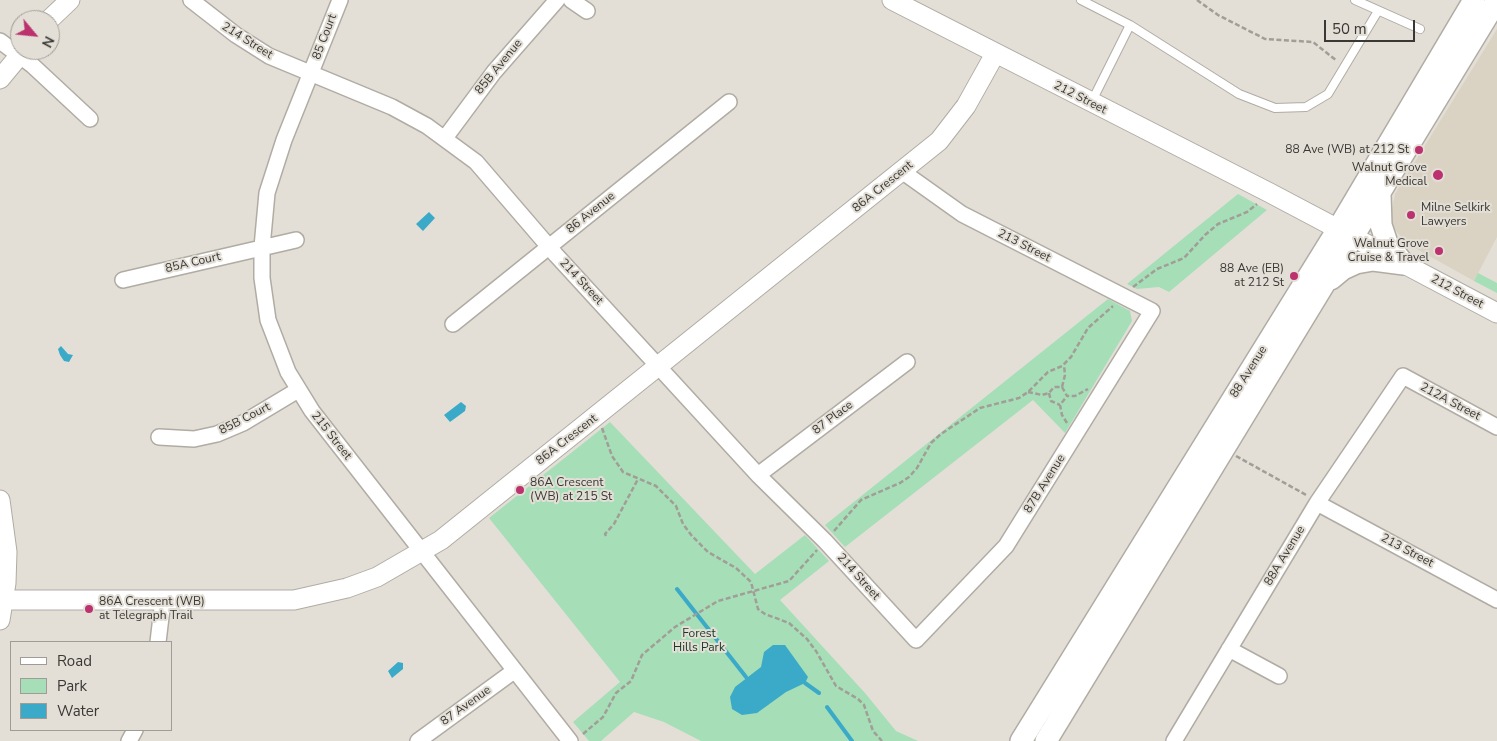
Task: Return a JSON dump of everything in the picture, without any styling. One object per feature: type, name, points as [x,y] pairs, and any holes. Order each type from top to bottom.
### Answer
[{"type":"main road","name":"88 Avenue","points":[[1021,741],[1345,233],[1474,0]]},
{"type":"main road","name":"88 Avenue","points":[[1046,741],[1323,286],[1345,233],[1380,194],[1496,0]]},
{"type":"main road","points":[[1380,194],[1378,210],[1387,243],[1404,264]]},
{"type":"main road","points":[[1323,286],[1343,269],[1356,263],[1373,260],[1404,264]]},
{"type":"street","points":[[60,10],[70,0]]},
{"type":"street","name":"214 Street","points":[[191,0],[246,43],[280,62],[379,100],[446,138],[489,176],[548,246],[758,475],[825,541],[916,640]]},
{"type":"street","name":"85 Court","points":[[311,74],[340,0]]},
{"type":"street","name":"85B Avenue","points":[[446,138],[494,72],[557,0]]},
{"type":"street","points":[[571,0],[586,11]]},
{"type":"street","name":"212 Street","points":[[892,0],[1270,193],[1497,313]]},
{"type":"street","name":"86A Crescent","points":[[4,600],[267,601],[314,596],[377,578],[423,552],[903,172],[939,141],[966,106],[995,54]]},
{"type":"street","points":[[0,79],[16,60]]},
{"type":"street","points":[[29,60],[90,119]]},
{"type":"street","name":"215 Street","points":[[311,74],[272,174],[264,209],[262,278],[268,320],[279,350],[298,390],[312,411],[514,671],[577,737]]},
{"type":"street","name":"86 Avenue","points":[[453,324],[729,102]]},
{"type":"street","name":"213 Street","points":[[903,172],[962,214],[1152,311]]},
{"type":"street","name":"85A Court","points":[[123,280],[296,240]]},
{"type":"street","name":"87B Avenue","points":[[916,640],[1006,546],[1152,311]]},
{"type":"street","name":"87 Place","points":[[758,475],[907,362]]},
{"type":"street","name":"212A Street","points":[[1403,376],[1497,427]]},
{"type":"street","name":"88A Avenue","points":[[1174,741],[1317,503],[1403,376]]},
{"type":"street","name":"85B Court","points":[[159,438],[194,439],[217,434],[243,423],[298,390]]},
{"type":"street","points":[[0,500],[7,552],[4,600],[0,620]]},
{"type":"street","name":"213 Street","points":[[1317,503],[1497,600]]},
{"type":"street","points":[[158,641],[162,600]]},
{"type":"street","points":[[1229,649],[1279,676]]},
{"type":"street","name":"87 Avenue","points":[[418,741],[514,671]]},
{"type":"lane","points":[[1081,0],[1130,24],[1239,94],[1275,108],[1306,107],[1328,94],[1378,11]]},
{"type":"lane","points":[[1355,0],[1420,29]]},
{"type":"lane","points":[[1091,103],[1130,24]]},
{"type":"path","points":[[1197,0],[1218,15],[1265,39],[1313,42],[1344,68]]},
{"type":"path","points":[[1131,289],[1156,269],[1184,258],[1218,224],[1247,212],[1270,193]]},
{"type":"path","points":[[577,737],[603,717],[616,693],[630,681],[642,655],[674,627],[718,601],[789,581],[861,500],[900,483],[909,477],[917,468],[931,443],[941,434],[980,408],[1019,398],[1028,392],[1048,372],[1064,365],[1072,357],[1088,328],[1108,313],[1117,301]]},
{"type":"path","points":[[1064,365],[1065,376],[1062,387],[1067,396]]},
{"type":"path","points":[[1067,396],[1075,396],[1096,385]]},
{"type":"path","points":[[1028,392],[1042,395],[1049,393],[1054,387],[1062,387]]},
{"type":"path","points":[[1049,393],[1051,401],[1060,405]]},
{"type":"path","points":[[1067,396],[1060,405],[1062,415],[1069,428]]},
{"type":"path","points":[[594,418],[604,430],[612,456],[623,472],[652,484],[676,506],[683,524],[708,552],[736,568],[751,582],[755,590],[754,601],[758,609],[765,614],[789,623],[807,639],[816,650],[836,686],[858,699],[864,705],[873,731],[882,741]]},
{"type":"path","points":[[1224,450],[1317,503]]},
{"type":"path","points":[[606,536],[605,534],[614,524],[638,479]]},
{"type":"shaded area","points":[[1497,29],[1497,237],[1474,281],[1406,243],[1392,226],[1391,214],[1395,194]]},
{"type":"green space","points":[[1238,194],[1267,210],[1169,292],[1159,287],[1137,289],[1127,284]]},
{"type":"green space","points":[[1478,273],[1497,283],[1497,293],[1474,281]]},
{"type":"green space","points":[[1108,299],[1130,311],[1132,321],[1065,433],[1033,400],[845,547],[825,525]]},
{"type":"green space","name":"Forest Hills Park","points":[[610,422],[755,574],[805,535],[829,561],[780,600],[865,693],[896,731],[918,741],[701,741],[664,722],[634,712],[601,741],[589,741],[573,722],[620,682],[489,518]]},
{"type":"water","points":[[429,212],[435,218],[423,231],[416,224]]},
{"type":"water","points":[[61,346],[68,354],[73,355],[69,362],[64,361],[60,355],[58,349]]},
{"type":"water","points":[[461,402],[466,406],[465,411],[450,422],[444,415]]},
{"type":"water","points":[[773,645],[785,645],[808,677],[805,683],[786,692],[757,713],[742,715],[732,709],[730,697],[735,687],[761,667],[764,652]]},
{"type":"water","points":[[398,662],[403,663],[403,669],[392,678],[388,671]]},
{"type":"waterway","points":[[677,589],[746,677]]},
{"type":"waterway","points":[[805,683],[819,693]]},
{"type":"waterway","points":[[827,707],[852,741]]},
{"type":"place","name":"88 Ave (WB) at 212 St","points":[[1419,150]]},
{"type":"place","name":"Walnut Grove Medical","points":[[1438,175]]},
{"type":"place","name":"Milne Selkirk Lawyers","points":[[1411,215]]},
{"type":"place","name":"Walnut Grove Cruise & Travel","points":[[1439,251]]},
{"type":"place","name":"88 Ave (EB) at 212 St","points":[[1294,276]]},
{"type":"place","name":"86A Crescent (WB) at 215 St","points":[[520,490]]},
{"type":"place","name":"86A Crescent (WB) at Telegraph Trail","points":[[89,609]]}]
